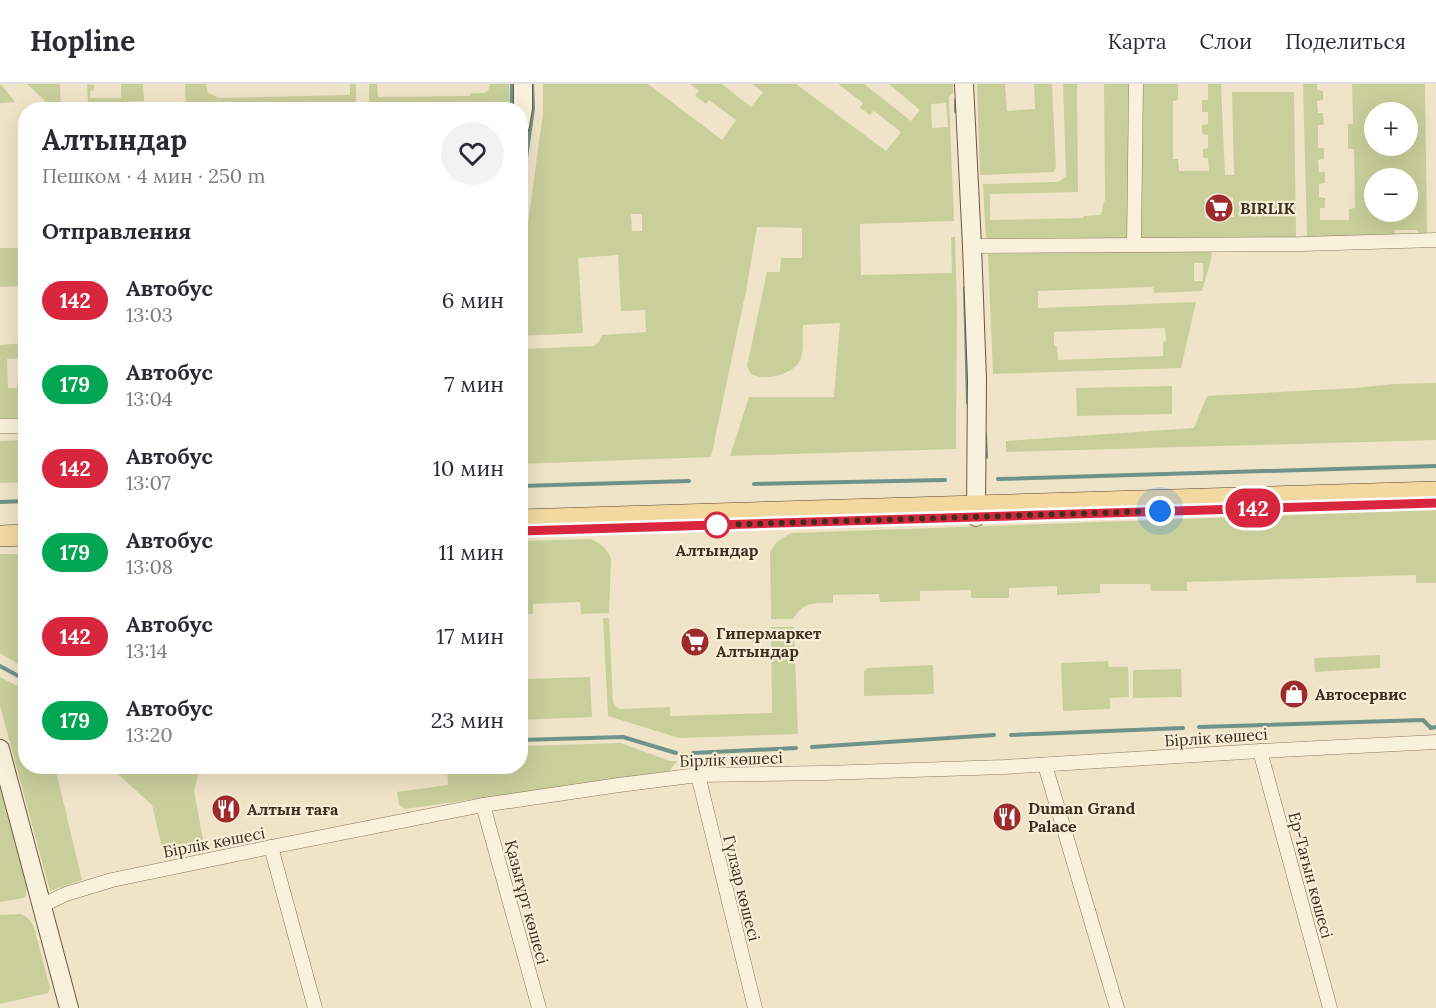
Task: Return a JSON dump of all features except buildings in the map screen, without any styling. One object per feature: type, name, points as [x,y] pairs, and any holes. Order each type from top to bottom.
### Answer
[{"type":"main road","points":[[528,531],[1436,492]]},
{"type":"main road","points":[[528,520],[1436,503]]},
{"type":"main road","points":[[0,536],[18,535]]},
{"type":"main road","points":[[0,547],[18,546]]},
{"type":"street","points":[[523,84],[523,102]]},
{"type":"street","points":[[964,84],[977,379],[976,511]]},
{"type":"street","points":[[1134,244],[1136,84]]},
{"type":"street","points":[[972,246],[1302,244],[1436,240]]},
{"type":"street","points":[[0,426],[18,426]]},
{"type":"street","name":"Бірлік көшесі","points":[[41,906],[66,894],[101,883],[271,847],[483,805],[698,775],[1044,765],[1436,742]]},
{"type":"street","points":[[0,749],[69,1008]]},
{"type":"street","name":"Ер-Тағын көшесі","points":[[1260,751],[1330,1008]]},
{"type":"street","points":[[1044,765],[1117,1008]]},
{"type":"street","name":"Гүлзар көшесі","points":[[698,775],[754,1008]]},
{"type":"street","name":"Қазығұрт көшесі","points":[[483,805],[539,1008]]},
{"type":"street","points":[[271,847],[315,1008]]},
{"type":"green space","points":[[1,84],[15,102],[0,103]]},
{"type":"green space","points":[[27,84],[60,84],[61,102],[46,102]]},
{"type":"green space","points":[[87,84],[94,85],[94,90],[90,91],[90,98],[121,98],[121,84],[143,84],[144,101],[88,102]]},
{"type":"green space","points":[[185,84],[206,84],[208,93],[219,98],[350,95],[350,84],[356,84],[356,102],[186,102]]},
{"type":"green space","points":[[369,84],[377,84],[378,97],[470,96],[471,93],[488,91],[490,84],[509,84],[510,102],[369,102]]},
{"type":"green space","points":[[543,84],[648,84],[722,140],[736,120],[709,100],[706,104],[695,96],[699,91],[690,84],[722,84],[751,107],[763,92],[752,84],[796,84],[886,151],[901,132],[874,111],[870,115],[860,108],[863,103],[838,84],[864,84],[911,121],[920,110],[889,84],[953,84],[953,93],[949,97],[954,221],[860,224],[861,275],[952,273],[951,237],[955,237],[956,449],[730,456],[749,397],[834,397],[840,323],[803,325],[801,358],[790,371],[771,377],[759,377],[751,374],[747,366],[767,272],[780,272],[781,258],[802,258],[802,228],[757,227],[711,457],[528,464],[528,349],[594,346],[602,335],[646,332],[645,310],[621,311],[618,255],[578,258],[583,333],[528,336],[528,223],[543,113]],"holes":[[[946,103],[948,127],[932,128],[931,104]],[[631,214],[642,214],[642,231],[632,231]]]},
{"type":"green space","points":[[977,84],[1005,84],[1007,111],[1035,109],[1034,84],[1052,84],[1056,167],[1054,172],[980,175]]},
{"type":"green space","points":[[1063,84],[1077,84],[1078,192],[990,194],[990,220],[1083,218],[1100,215],[1105,200],[1104,84],[1129,84],[1128,238],[986,240],[983,184],[1057,182],[1066,176]]},
{"type":"green space","points":[[1142,84],[1178,84],[1178,100],[1173,101],[1173,159],[1178,159],[1179,171],[1209,171],[1208,158],[1203,158],[1203,149],[1208,148],[1208,135],[1202,134],[1202,125],[1208,124],[1208,112],[1202,112],[1202,100],[1208,100],[1208,84],[1221,84],[1225,175],[1234,175],[1232,92],[1294,92],[1296,237],[1141,238]],"holes":[[[1233,197],[1234,217],[1205,218],[1205,198]]]},
{"type":"green space","points":[[1303,84],[1317,84],[1317,90],[1323,91],[1323,100],[1317,101],[1318,113],[1323,113],[1324,125],[1318,125],[1318,148],[1324,148],[1324,159],[1318,160],[1319,172],[1325,172],[1325,183],[1319,184],[1319,197],[1325,198],[1325,208],[1320,208],[1320,220],[1349,220],[1349,209],[1355,208],[1354,149],[1348,149],[1348,124],[1353,124],[1352,84],[1425,84],[1427,235],[1418,234],[1417,230],[1395,230],[1394,235],[1307,237]]},
{"type":"green space","points":[[0,248],[18,248],[18,286],[0,287]]},
{"type":"green space","points":[[1209,250],[1212,256],[1202,291],[1154,293],[1153,287],[1038,291],[1038,308],[1196,302],[1181,368],[993,374],[988,254]],"holes":[[[1194,263],[1203,263],[1203,281],[1194,281]],[[1165,328],[1166,341],[1163,342],[1163,356],[1058,360],[1057,346],[1054,346],[1054,332]]]},
{"type":"green space","points":[[18,344],[18,358],[7,359],[8,388],[17,388],[18,383],[18,418],[0,418],[0,345]]},
{"type":"green space","points":[[1436,383],[1436,440],[1006,452],[1006,441],[1194,428],[1207,396]]},
{"type":"green space","points":[[1172,386],[1172,414],[1077,416],[1076,388]]},
{"type":"green space","points":[[18,440],[18,482],[0,483],[0,441]]},
{"type":"green space","points":[[1436,510],[1436,583],[1416,583],[1416,575],[1187,582],[1187,591],[1151,591],[1150,584],[1100,584],[1100,593],[1057,595],[1057,586],[1009,588],[1009,598],[971,598],[971,590],[920,591],[920,601],[880,602],[879,594],[833,595],[833,603],[810,604],[801,609],[793,619],[771,619],[770,553],[776,543],[792,533]]},
{"type":"green space","points":[[590,539],[603,547],[611,559],[609,613],[581,614],[580,602],[533,604],[533,614],[528,614],[528,541]]},
{"type":"green space","points":[[0,554],[18,554],[18,664],[0,653]]},
{"type":"green space","points":[[603,618],[609,618],[613,702],[616,707],[621,709],[670,707],[670,716],[772,713],[771,627],[794,627],[798,734],[679,738],[608,716]]},
{"type":"green space","points":[[1380,655],[1380,668],[1315,672],[1314,658]]},
{"type":"green space","points":[[1108,661],[1109,667],[1128,667],[1129,697],[1110,698],[1110,709],[1063,711],[1061,663]]},
{"type":"green space","points":[[933,665],[934,694],[864,696],[864,671],[868,668]]},
{"type":"green space","points":[[1181,669],[1182,697],[1133,698],[1133,670]]},
{"type":"green space","points":[[0,677],[18,686],[18,773],[0,706]]},
{"type":"green space","points":[[590,677],[592,717],[528,720],[528,679]]},
{"type":"green space","points":[[621,743],[670,761],[677,761],[669,771],[405,809],[399,805],[397,792],[448,785],[447,774],[528,774],[528,746]]},
{"type":"green space","points":[[18,774],[57,774],[82,880],[50,891]]},
{"type":"green space","points":[[118,774],[198,774],[194,791],[205,850],[164,856],[152,805]]},
{"type":"green space","points":[[0,779],[27,887],[26,896],[23,898],[0,902]]},
{"type":"green space","points":[[21,914],[29,919],[34,927],[50,988],[48,993],[0,1004],[0,915]]},
{"type":"waterway","points":[[512,84],[512,102]]},
{"type":"waterway","points":[[528,144],[533,108],[532,84]]},
{"type":"waterway","points":[[956,100],[956,111]]},
{"type":"waterway","points":[[965,288],[968,403]]},
{"type":"waterway","points":[[985,434],[986,457]]},
{"type":"waterway","points":[[998,479],[1436,466]]},
{"type":"waterway","points":[[754,484],[945,480]]},
{"type":"waterway","points":[[528,486],[689,481]]},
{"type":"waterway","points":[[0,502],[18,501]]},
{"type":"waterway","points":[[0,666],[18,676]]},
{"type":"waterway","points":[[1199,727],[1423,720],[1431,728],[1436,727]]},
{"type":"waterway","points":[[1011,735],[1183,728]]},
{"type":"waterway","points":[[812,747],[994,735]]},
{"type":"waterway","points":[[528,740],[623,737],[676,753]]},
{"type":"waterway","points":[[693,753],[796,748]]},
{"type":"bus line","name":"142","points":[[528,531],[1436,503]]},
{"type":"place","name":"BIRLIK","points":[[1219,208]]},
{"type":"place","name":"Алтындар","points":[[717,525]]},
{"type":"place","name":"Гипермаркет Алтындар","points":[[695,642]]},
{"type":"place","name":"Автосервис","points":[[1294,694]]},
{"type":"place","name":"Алтын таға","points":[[226,809]]},
{"type":"place","name":"Duman Grand Palace","points":[[1007,817]]},
{"type":"route","points":[[717,525],[1160,511]]}]
